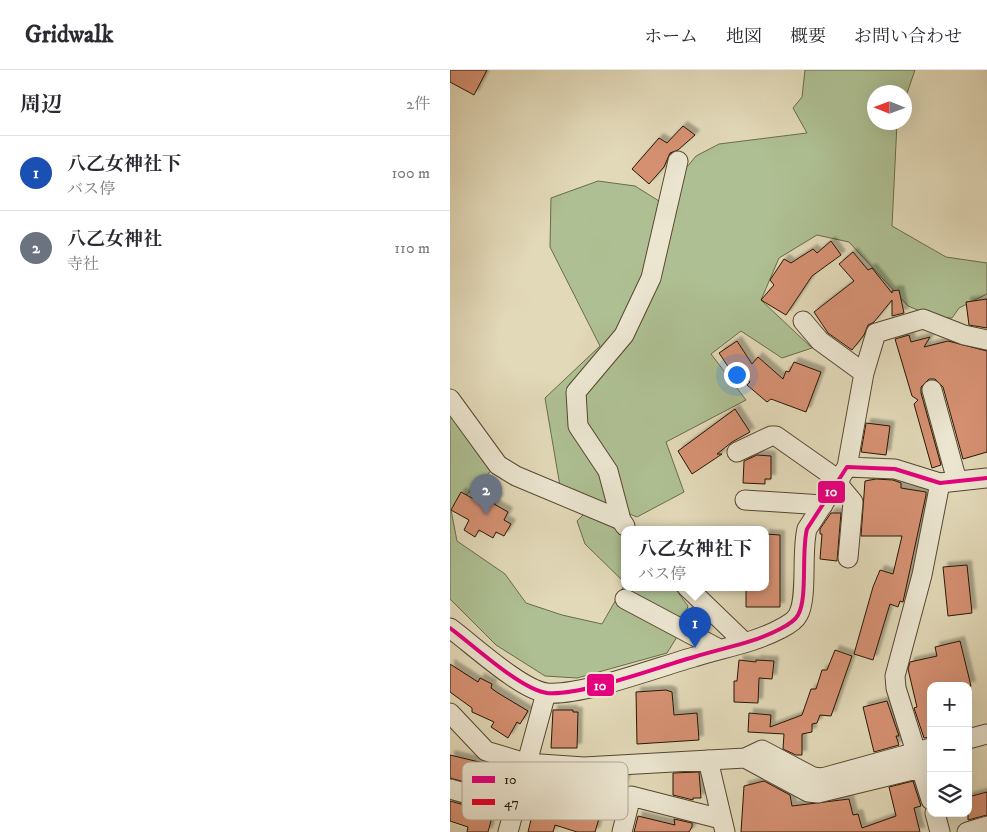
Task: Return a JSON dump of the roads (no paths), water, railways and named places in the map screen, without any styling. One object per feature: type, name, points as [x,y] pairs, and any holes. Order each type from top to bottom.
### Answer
[{"type":"street","points":[[624,525],[608,471],[578,426],[576,392],[624,334],[651,278],[678,162]]},
{"type":"street","points":[[450,628],[520,681],[546,693],[583,689],[744,642],[780,629],[799,615],[802,600],[804,541],[807,529],[842,477],[864,372],[876,333],[923,319],[964,335],[987,340]]},
{"type":"street","points":[[803,321],[820,341],[864,372]]},
{"type":"street","points":[[927,778],[923,756],[896,688],[895,676],[948,482],[932,390]]},
{"type":"street","points":[[450,399],[498,465],[516,476],[624,525]]},
{"type":"street","points":[[737,452],[771,436],[776,436],[842,477],[853,502],[848,558]]},
{"type":"street","points":[[842,477],[895,469],[948,482],[987,478]]},
{"type":"street","points":[[745,500],[823,505]]},
{"type":"street","points":[[690,591],[744,642]]},
{"type":"street","points":[[625,599],[719,649]]},
{"type":"street","points":[[526,762],[546,693]]},
{"type":"street","points":[[450,713],[486,751],[523,762]]},
{"type":"street","points":[[972,737],[987,734]]},
{"type":"street","points":[[628,765],[745,758],[812,793],[828,792],[923,756]]},
{"type":"street","points":[[708,760],[723,826]]},
{"type":"street","points":[[628,808],[631,796],[723,826]]},
{"type":"street","points":[[936,817],[940,832]]},
{"type":"street","points":[[967,832],[987,826]]},
{"type":"place","name":"八乙女神社","points":[[486,515]]},
{"type":"place","name":"八乙女神社下","points":[[695,648]]}]
